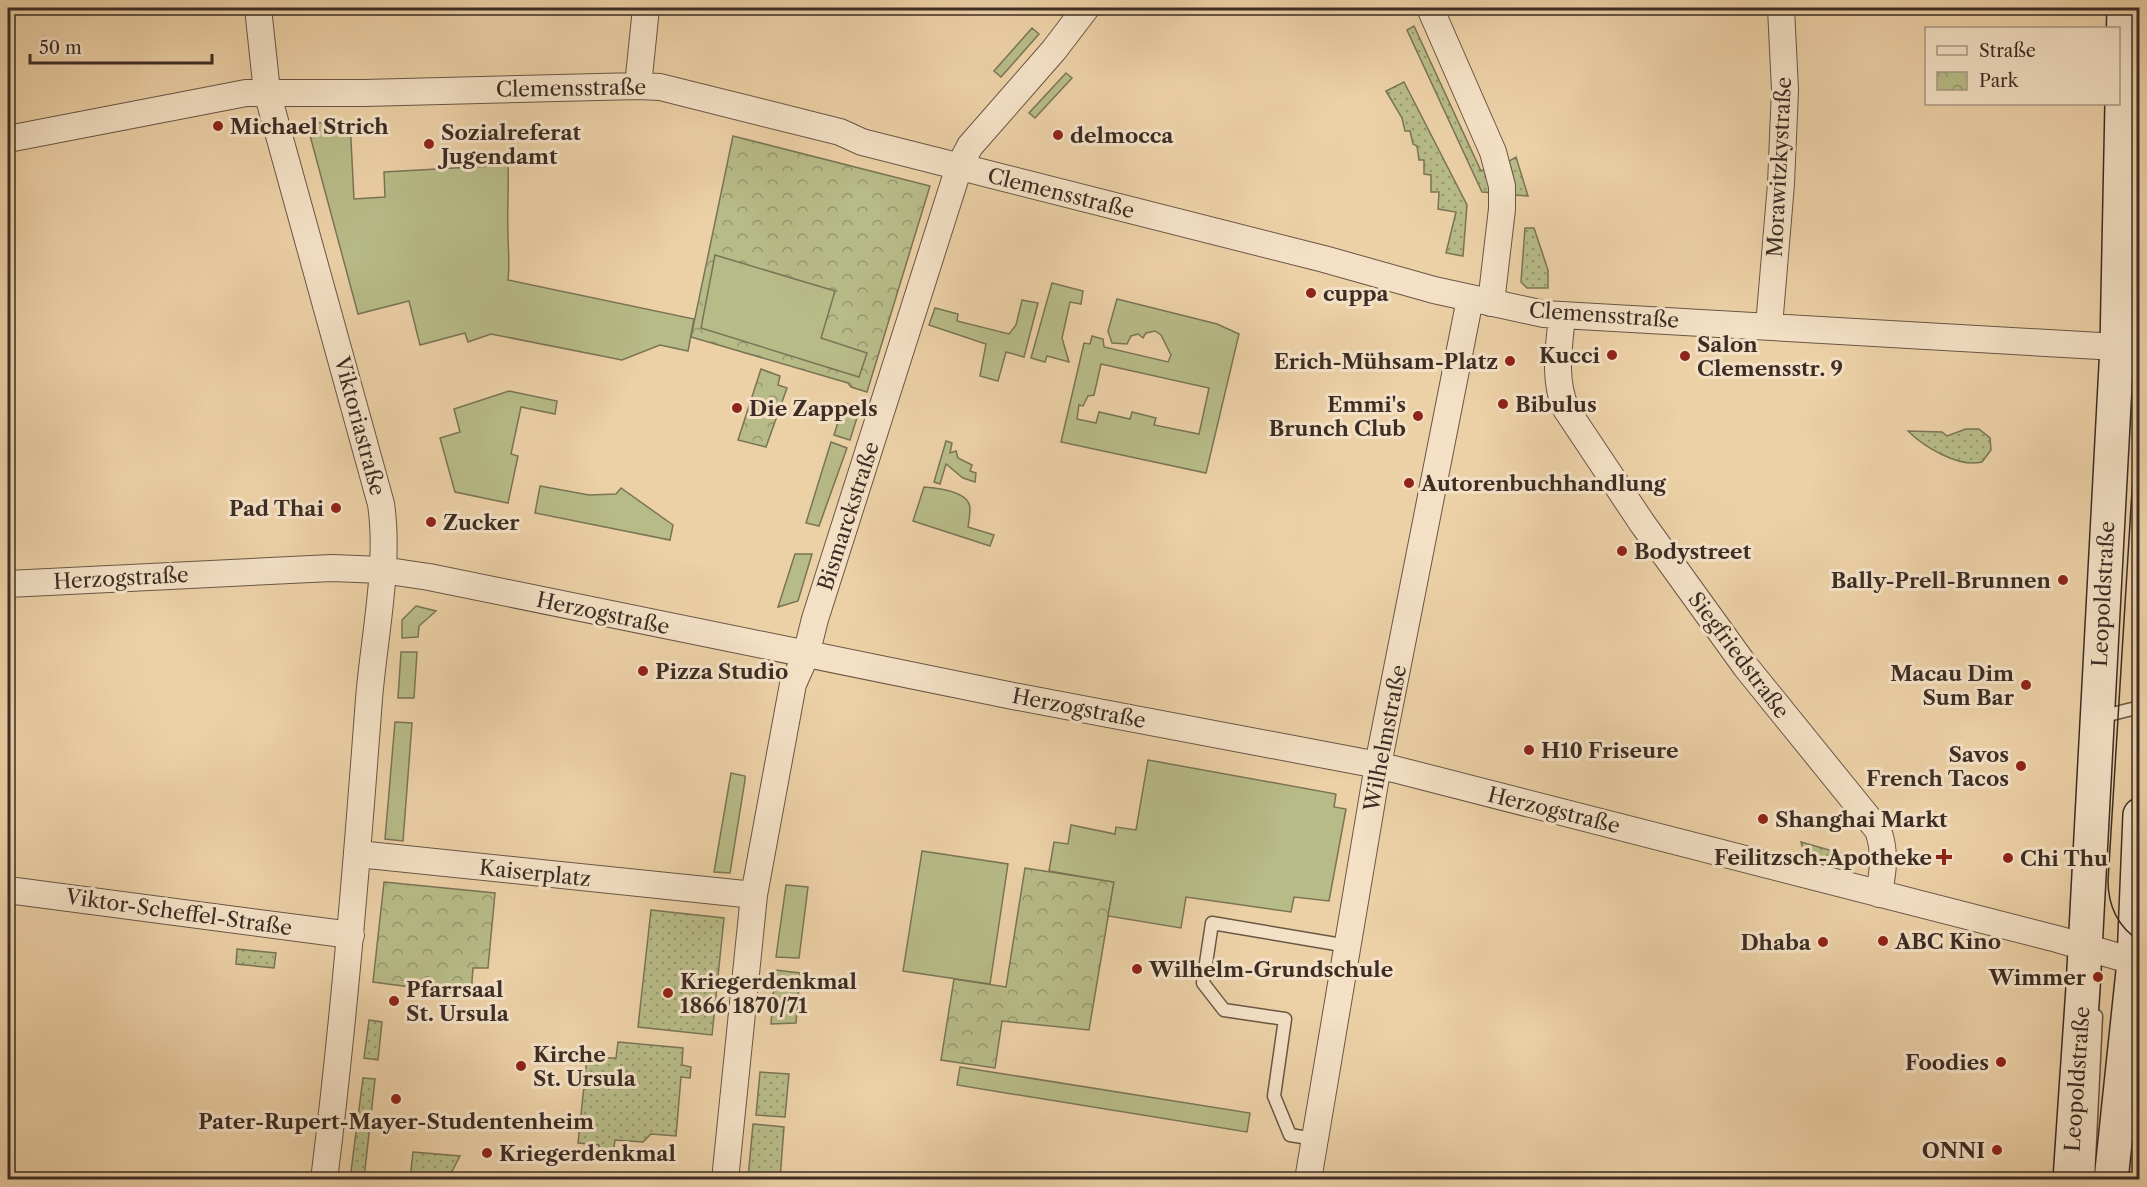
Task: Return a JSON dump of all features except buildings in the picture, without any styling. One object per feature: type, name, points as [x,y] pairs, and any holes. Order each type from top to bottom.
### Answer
[{"type":"main road","name":"Leopoldstraße","points":[[2070,1179],[2085,948],[2117,347],[2124,8]]},
{"type":"main road","name":"Leopoldstraße","points":[[2111,1179],[2138,962],[2139,815]]},
{"type":"street","name":"Viktoriastraße","points":[[258,8],[267,92],[381,504],[386,534],[373,652],[358,854]]},
{"type":"street","points":[[638,86],[646,8]]},
{"type":"street","name":"Bismarckstraße","points":[[754,896],[793,684],[806,655],[815,619],[959,167],[970,146],[1054,50],[1086,8]]},
{"type":"street","points":[[1430,8],[1493,152],[1502,186],[1503,209],[1481,301]]},
{"type":"street","name":"Morawitzkystraße","points":[[1769,326],[1780,191],[1785,90],[1781,8]]},
{"type":"street","name":"Clemensstraße","points":[[8,139],[233,94],[660,87],[840,132],[862,142],[1481,301],[1562,316],[2117,347]]},
{"type":"street","name":"Wilhelmstraße","points":[[1308,1179],[1378,765],[1481,301]]},
{"type":"street","name":"Siegfriedstraße","points":[[1562,316],[1558,371],[1559,392],[1566,409],[1642,523],[1740,658],[1878,830],[1883,846],[1884,866],[1879,894]]},
{"type":"street","name":"Herzogstraße","points":[[8,584],[332,568],[382,570],[429,577],[806,655],[1378,765],[2138,962]]},
{"type":"street","points":[[324,1179],[358,854]]},
{"type":"street","name":"Kaiserplatz","points":[[358,854],[754,896]]},
{"type":"street","name":"Viktor-Scheffel-Straße","points":[[8,890],[351,935]]},
{"type":"street","points":[[725,1179],[754,896]]},
{"type":"lane","points":[[2096,719],[2139,706]]},
{"type":"lane","points":[[1315,1139],[1290,1135],[1274,1096],[1285,1018],[1224,1010],[1203,983],[1212,923],[1348,946]]},
{"type":"lane","points":[[2085,948],[2095,991],[2097,1037],[2088,1179]]},
{"type":"green space","points":[[1414,26],[1481,171],[1488,168],[1494,193],[1482,192],[1407,30]]},
{"type":"green space","points":[[1032,28],[1039,34],[1001,77],[994,71]]},
{"type":"green space","points":[[1066,73],[1072,78],[1035,118],[1029,113]]},
{"type":"green space","points":[[1404,82],[1467,205],[1463,256],[1446,253],[1456,212],[1438,209],[1439,192],[1431,192],[1431,175],[1424,174],[1424,160],[1419,160],[1417,146],[1413,144],[1410,131],[1405,131],[1402,118],[1386,91]]},
{"type":"green space","points":[[350,121],[354,199],[385,197],[384,172],[508,165],[508,280],[694,319],[688,351],[660,345],[622,360],[491,334],[468,342],[465,333],[420,345],[409,301],[358,314],[308,128],[313,122],[334,124]]},
{"type":"green space","points":[[733,136],[930,186],[867,392],[851,387],[848,383],[691,337]]},
{"type":"green space","points":[[1516,157],[1528,196],[1513,195],[1514,179],[1509,161]]},
{"type":"green space","points":[[1525,228],[1534,228],[1548,270],[1548,288],[1527,288],[1521,282]]},
{"type":"green space","points":[[715,255],[835,291],[821,338],[867,353],[859,377],[701,328]]},
{"type":"green space","points":[[1052,283],[1083,291],[1081,304],[1070,302],[1062,338],[1069,362],[1047,356],[1045,362],[1031,358]]},
{"type":"green space","points":[[1117,299],[1217,324],[1239,334],[1206,473],[1061,442],[1084,343],[1090,344],[1092,336],[1103,339],[1104,347],[1168,362],[1171,355],[1161,335],[1155,331],[1146,333],[1143,338],[1138,334],[1131,336],[1127,344],[1112,343],[1108,331]],"holes":[[[1101,364],[1209,388],[1199,434],[1154,425],[1156,418],[1132,412],[1130,419],[1099,412],[1096,423],[1077,419],[1079,405],[1083,406],[1088,396],[1094,395]]]},
{"type":"green space","points":[[1022,300],[1038,303],[1024,357],[1006,352],[998,381],[980,376],[986,344],[929,325],[935,308],[958,314],[957,321],[1009,334],[1016,325]]},
{"type":"green space","points":[[761,369],[780,376],[778,385],[787,388],[766,447],[738,440]]},
{"type":"green space","points":[[509,391],[557,401],[555,414],[521,407],[511,454],[518,456],[508,503],[455,492],[440,438],[460,432],[454,409]]},
{"type":"green space","points":[[844,403],[860,408],[850,440],[834,435]]},
{"type":"green space","points":[[1966,429],[1979,429],[1990,438],[1991,450],[1982,462],[1963,462],[1942,455],[1908,431],[1942,432],[1947,436]]},
{"type":"green space","points":[[946,441],[952,443],[950,453],[956,451],[958,458],[972,465],[970,471],[976,473],[975,482],[963,478],[946,464],[940,484],[934,482]]},
{"type":"green space","points":[[831,442],[847,448],[819,526],[806,523]]},
{"type":"green space","points":[[540,486],[589,495],[616,494],[621,488],[673,525],[670,540],[535,513]]},
{"type":"green space","points":[[924,487],[951,491],[964,497],[970,507],[968,527],[994,535],[990,546],[913,521]]},
{"type":"green space","points":[[795,554],[812,554],[798,601],[778,607]]},
{"type":"green space","points":[[416,606],[436,611],[419,626],[418,637],[402,638],[402,620]]},
{"type":"green space","points":[[401,652],[417,652],[414,698],[398,698]]},
{"type":"green space","points":[[395,722],[412,723],[403,841],[385,839]]},
{"type":"green space","points":[[1148,760],[1336,794],[1334,807],[1346,809],[1329,901],[1294,897],[1291,912],[1186,897],[1181,928],[1108,916],[1114,882],[1049,871],[1054,842],[1068,844],[1071,825],[1115,834],[1116,827],[1136,830]]},
{"type":"green space","points":[[731,773],[745,776],[745,780],[730,873],[714,872]]},
{"type":"green space","points":[[1801,842],[1847,855],[1850,865],[1830,866],[1806,860]]},
{"type":"green space","points":[[922,851],[1008,864],[990,984],[903,971]]},
{"type":"green space","points":[[1025,868],[1114,882],[1089,1030],[1002,1021],[995,1068],[941,1060],[954,979],[1006,987]]},
{"type":"green space","points":[[384,882],[495,893],[488,968],[473,968],[471,995],[373,982]]},
{"type":"green space","points":[[786,885],[808,887],[799,958],[776,957]]},
{"type":"green space","points":[[651,910],[724,918],[712,1035],[638,1027]]},
{"type":"green space","points":[[237,949],[276,953],[274,968],[236,964]]},
{"type":"green space","points":[[775,970],[800,973],[796,1023],[771,1024]]},
{"type":"green space","points":[[369,1020],[382,1022],[378,1060],[364,1058]]},
{"type":"green space","points":[[618,1042],[683,1048],[682,1065],[691,1067],[690,1078],[681,1077],[676,1136],[651,1134],[643,1142],[615,1140],[613,1154],[599,1153],[599,1145],[578,1143],[587,1058],[616,1058]]},
{"type":"green space","points":[[960,1067],[1250,1113],[1247,1132],[957,1085]]},
{"type":"green space","points":[[760,1072],[789,1074],[785,1117],[756,1115]]},
{"type":"green space","points":[[363,1078],[375,1079],[364,1179],[350,1179]]},
{"type":"green space","points":[[753,1124],[784,1127],[780,1179],[748,1178]]},
{"type":"green space","points":[[413,1152],[460,1156],[448,1179],[410,1179]]},
{"type":"tram line","points":[[2140,360],[2108,881],[2112,907],[2120,923],[2140,941]]},
{"type":"place","name":"Michael Strich","points":[[218,126]]},
{"type":"place","name":"delmocca","points":[[1058,135]]},
{"type":"place","name":"Sozialreferat Jugendamt","points":[[429,144]]},
{"type":"place","name":"cuppa","points":[[1311,293]]},
{"type":"place","name":"Kucci","points":[[1612,355]]},
{"type":"place","name":"Salon Clemensstr. 9","points":[[1685,356]]},
{"type":"place","name":"Erich-Mühsam-Platz","points":[[1510,361]]},
{"type":"place","name":"Bibulus","points":[[1503,404]]},
{"type":"place","name":"Die Zappels","points":[[737,408]]},
{"type":"place","name":"Emmi's Brunch Club","points":[[1418,416]]},
{"type":"place","name":"Autorenbuchhandlung","points":[[1409,483]]},
{"type":"place","name":"Pad Thai","points":[[336,508]]},
{"type":"place","name":"Zucker","points":[[431,522]]},
{"type":"place","name":"Bodystreet","points":[[1622,551]]},
{"type":"place","name":"Bally-Prell-Brunnen","points":[[2063,580]]},
{"type":"place","name":"Pizza Studio","points":[[643,671]]},
{"type":"place","name":"Macau Dim Sum Bar","points":[[2026,685]]},
{"type":"place","name":"H10 Friseure","points":[[1529,750]]},
{"type":"place","name":"Savos French Tacos","points":[[2021,766]]},
{"type":"place","name":"Shanghai Markt","points":[[1763,819]]},
{"type":"place","name":"Feilitzsch-Apotheke","points":[[1944,857]]},
{"type":"place","name":"Chi Thu","points":[[2008,858]]},
{"type":"place","name":"ABC Kino","points":[[1883,941]]},
{"type":"place","name":"Dhaba","points":[[1823,942]]},
{"type":"place","name":"Wilhelm-Grundschule","points":[[1137,969]]},
{"type":"place","name":"Wimmer","points":[[2098,977]]},
{"type":"place","name":"Kriegerdenkmal 1866 1870/71","points":[[668,993]]},
{"type":"place","name":"Pfarrsaal St. Ursula","points":[[394,1001]]},
{"type":"place","name":"Foodies","points":[[2001,1062]]},
{"type":"place","name":"Kirche St. Ursula","points":[[521,1066]]},
{"type":"place","name":"Pater-Rupert-Mayer-Studentenheim","points":[[396,1099]]},
{"type":"place","name":"ONNI","points":[[1997,1150]]},
{"type":"place","name":"Kriegerdenkmal","points":[[487,1153]]}]
